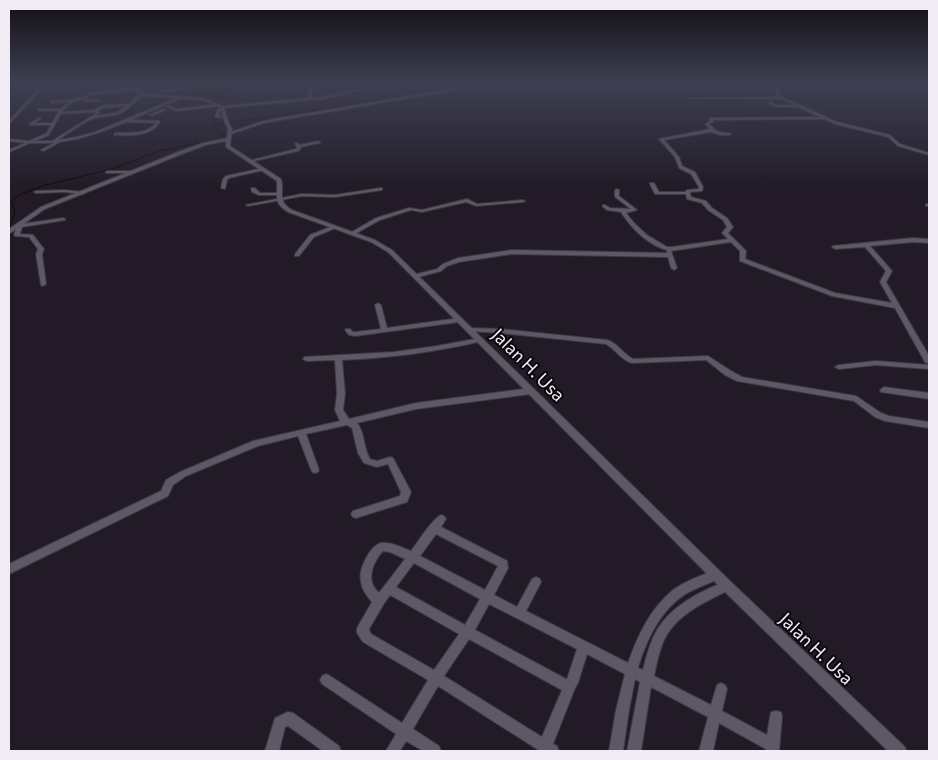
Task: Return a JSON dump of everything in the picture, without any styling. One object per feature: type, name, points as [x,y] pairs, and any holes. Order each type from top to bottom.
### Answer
[{"type":"street","points":[[9,151],[48,134],[58,117]]},
{"type":"street","points":[[52,142],[90,117]]},
{"type":"street","points":[[9,140],[28,143],[59,141],[98,133],[133,117]]},
{"type":"street","points":[[217,117],[227,127]]},
{"type":"street","points":[[224,117],[227,127],[227,145],[279,180],[278,197]]},
{"type":"street","points":[[9,232],[35,212],[198,146],[227,127],[290,117]]},
{"type":"street","points":[[40,118],[31,124],[54,124]]},
{"type":"street","points":[[712,131],[712,128],[707,123],[712,121],[712,119],[827,118],[844,125],[889,136],[899,145],[929,154]]},
{"type":"street","points":[[115,134],[150,132],[156,128],[159,122],[125,121]]},
{"type":"street","points":[[687,194],[687,190],[700,190],[701,188],[694,174],[680,167],[676,157],[661,139],[712,131],[720,134],[730,134]]},
{"type":"street","points":[[43,150],[59,141]]},
{"type":"street","points":[[250,161],[297,150],[297,145],[319,142]]},
{"type":"street","points":[[223,188],[225,179],[228,177],[263,169]]},
{"type":"street","points":[[108,172],[132,172]]},
{"type":"street","points":[[652,184],[657,193],[687,194]]},
{"type":"street","points":[[253,188],[259,194],[278,197]]},
{"type":"street","points":[[248,206],[278,197],[302,195],[335,196],[380,189]]},
{"type":"street","points":[[605,206],[609,209],[635,210],[617,197],[617,190]]},
{"type":"street","points":[[36,192],[64,191],[83,193]]},
{"type":"street","points":[[687,194],[691,200],[704,202],[710,209],[725,219],[730,226],[725,233],[743,251],[742,260],[839,297],[896,306]]},
{"type":"street","name":"Jalan H. Usa","points":[[278,197],[281,206],[290,211],[353,233],[386,247],[727,586],[898,751]]},
{"type":"street","points":[[353,233],[378,219],[411,209],[422,211],[467,200],[475,205],[523,201]]},
{"type":"street","points":[[626,211],[624,212],[633,226],[669,252],[674,268]]},
{"type":"street","points":[[18,226],[63,219]]},
{"type":"street","points":[[18,226],[17,235],[31,236],[41,249],[39,254],[43,284]]},
{"type":"street","points":[[297,255],[312,236],[335,227]]},
{"type":"street","points":[[415,276],[439,270],[445,265],[458,260],[512,252],[669,252],[732,240]]},
{"type":"street","points":[[835,247],[894,244],[913,240],[929,241]]},
{"type":"street","points":[[866,245],[889,271],[884,282],[929,362]]},
{"type":"street","points":[[378,304],[384,330]]},
{"type":"street","points":[[348,330],[351,334],[355,334],[459,320]]},
{"type":"street","points":[[470,330],[500,331],[607,342],[616,346],[624,358],[632,361],[708,358],[728,373],[740,379],[856,399],[878,415],[888,419],[929,425]]},
{"type":"street","points":[[307,359],[338,359],[394,354],[480,340]]},
{"type":"street","points":[[338,359],[341,394],[338,410],[344,420],[356,427],[362,453],[367,461],[377,464],[390,460],[406,492],[404,499],[356,514]]},
{"type":"street","points":[[839,367],[876,363],[929,367]]},
{"type":"street","points":[[884,390],[929,396]]},
{"type":"street","points":[[9,569],[164,493],[170,483],[198,466],[250,445],[416,406],[531,391]]},
{"type":"street","points":[[301,433],[315,470]]},
{"type":"street","points":[[441,520],[379,601],[363,628],[368,638],[436,678],[548,749],[584,647]]},
{"type":"street","points":[[393,751],[436,678],[468,631],[503,568],[503,564],[433,528]]},
{"type":"street","points":[[379,601],[370,594],[365,572],[376,550],[383,547],[391,547],[714,713],[772,748],[776,717]]},
{"type":"street","points":[[616,751],[632,670],[638,648],[648,625],[678,593],[716,574]]},
{"type":"street","points":[[520,614],[536,582]]},
{"type":"street","points":[[634,751],[652,658],[665,627],[697,600],[727,586]]},
{"type":"street","points":[[389,589],[566,686],[570,685]]},
{"type":"street","points":[[326,680],[434,751]]},
{"type":"street","points":[[706,751],[721,689]]},
{"type":"street","points":[[272,751],[280,723],[288,718],[334,751]]},
{"type":"waterway","points":[[9,236],[13,233],[10,226],[15,211],[11,202],[19,195],[42,186],[115,168],[159,151],[221,139],[222,134],[213,125],[264,117]]}]
